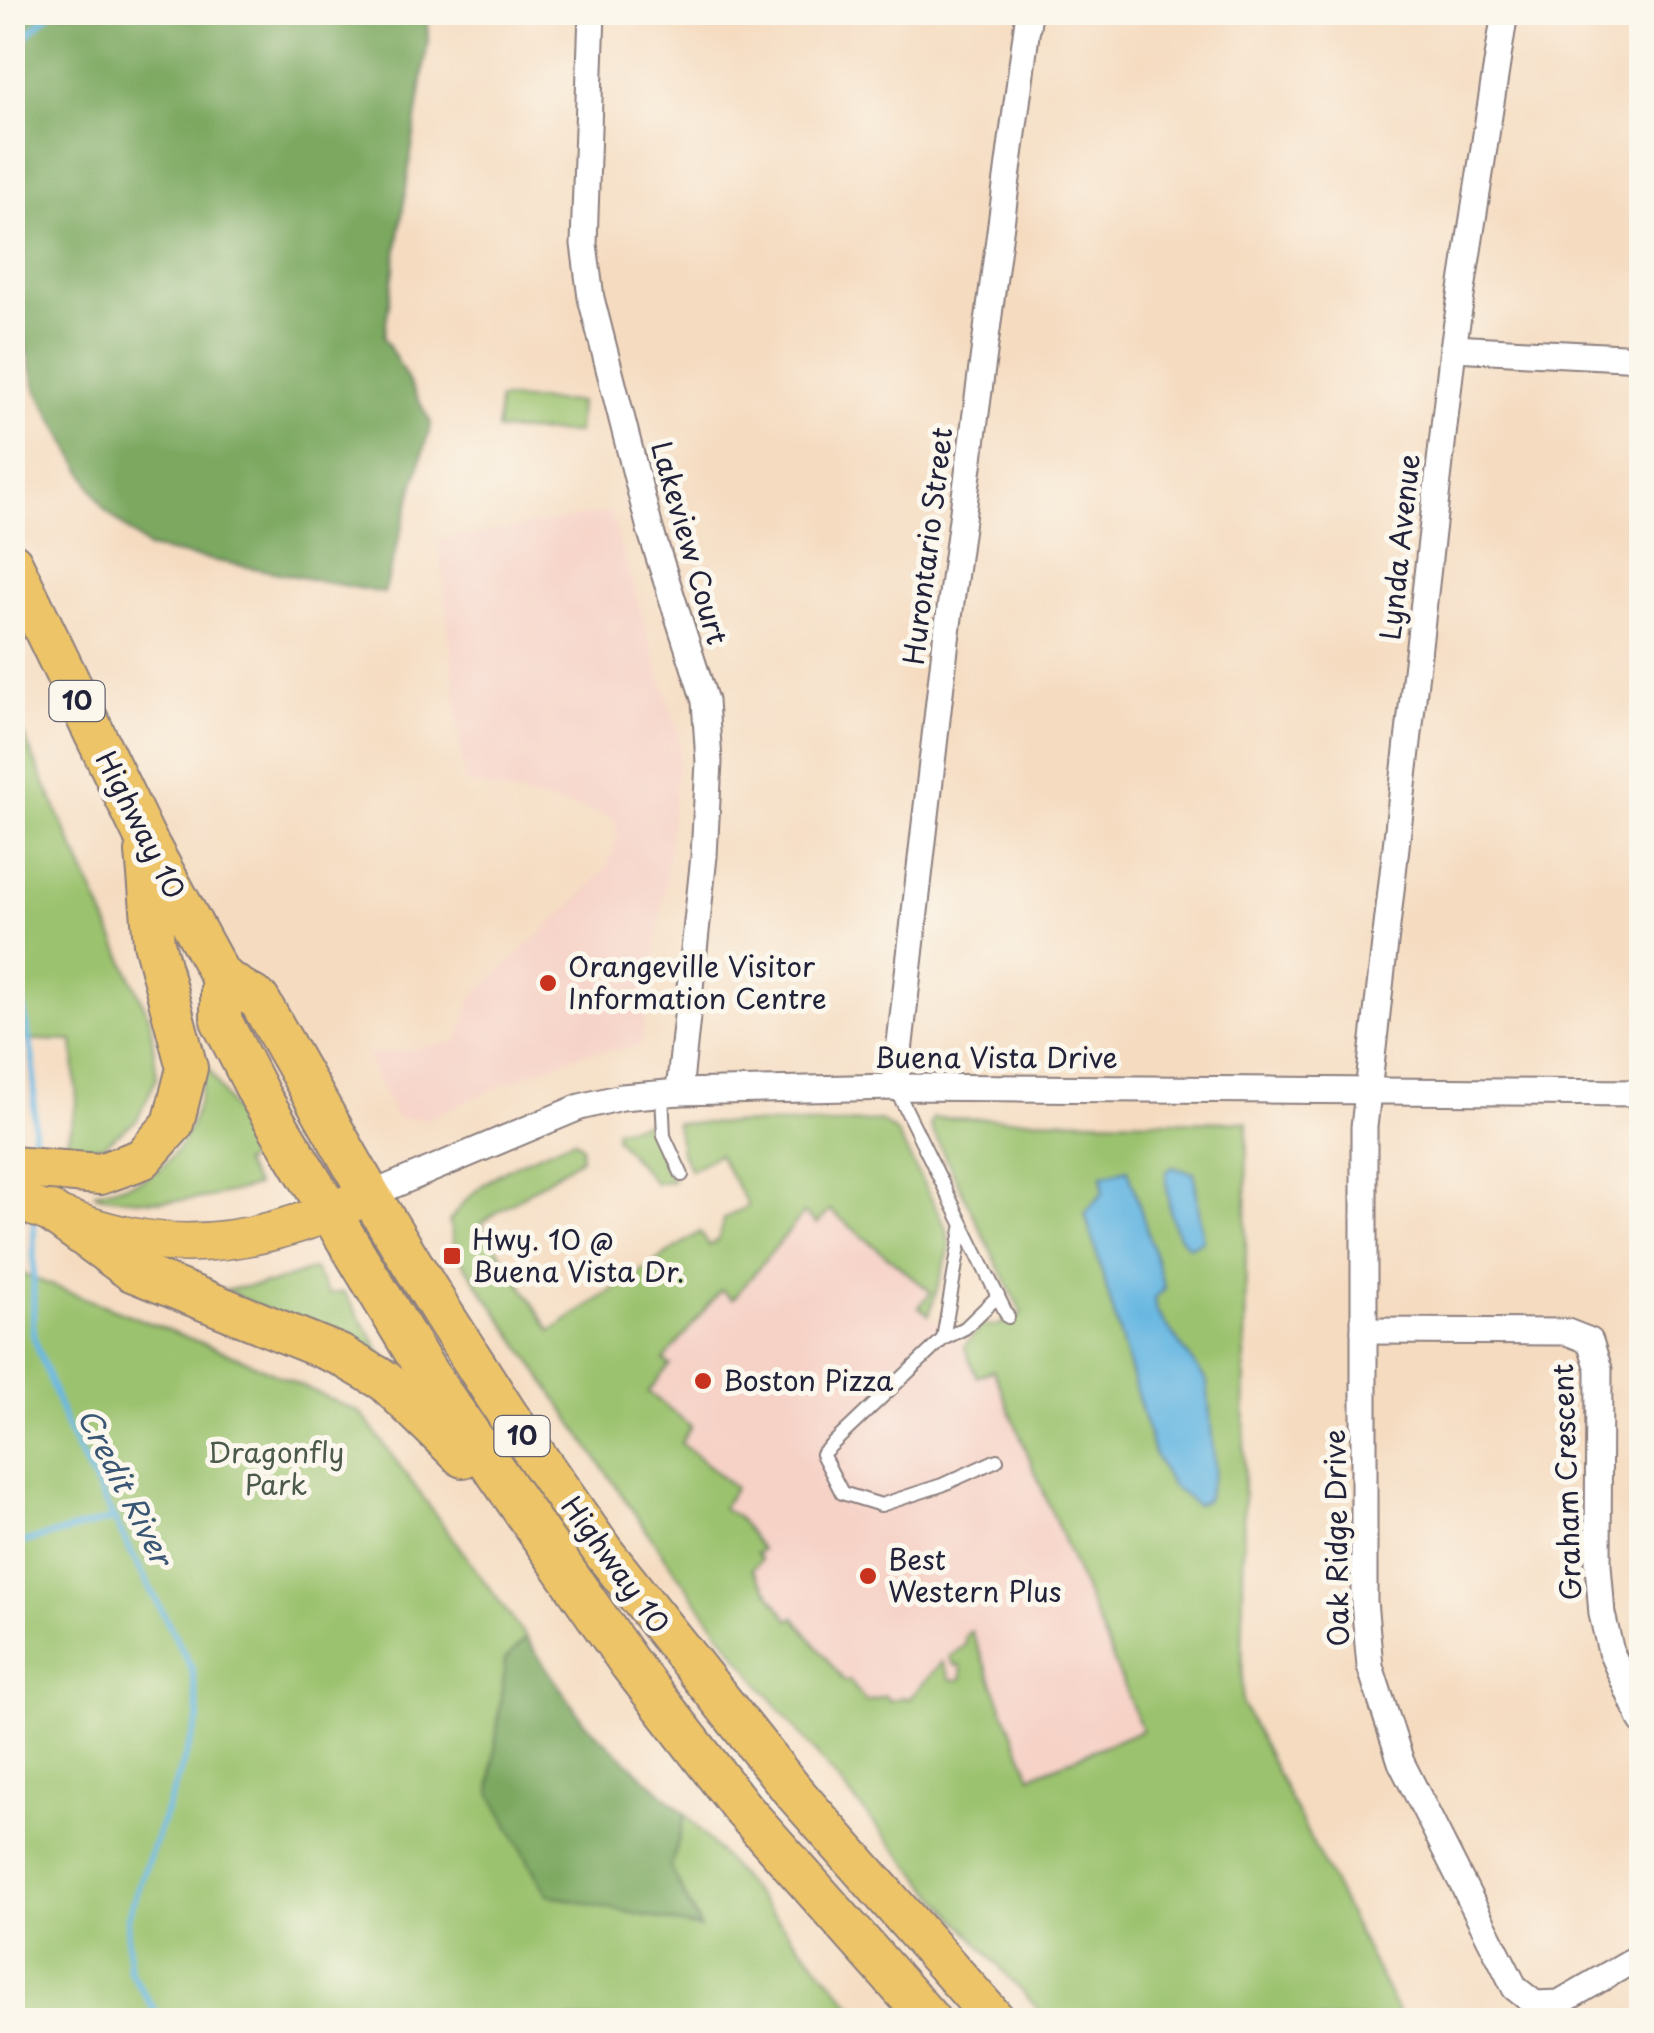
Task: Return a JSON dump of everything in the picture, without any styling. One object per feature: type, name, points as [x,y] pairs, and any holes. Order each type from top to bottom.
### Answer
[{"type":"highway","name":"Highway 10","points":[[12,562],[145,838],[222,977],[259,1000],[370,1195],[506,1414],[604,1553],[793,1791],[995,2020]]},
{"type":"highway","points":[[26,1186],[126,1167],[150,1151],[174,1124],[186,1068],[154,943],[145,838]]},
{"type":"highway","name":"Highway 10","points":[[222,977],[220,1020],[261,1098],[428,1374],[630,1664],[742,1808],[930,2020]]},
{"type":"highway","points":[[26,1186],[132,1272],[340,1354],[386,1381],[532,1519]]},
{"type":"main road","points":[[26,1186],[132,1237],[184,1242],[228,1241],[280,1230],[370,1195]]},
{"type":"street","name":"Lakeview Court","points":[[592,12],[584,244],[591,298],[650,529],[704,701],[709,762],[704,856],[670,1093]]},
{"type":"street","name":"Hurontario Street","points":[[894,1088],[946,640],[1029,12]]},
{"type":"street","name":"Lynda Avenue","points":[[1368,1090],[1452,348],[1504,12]]},
{"type":"street","points":[[1452,348],[1642,358]]},
{"type":"street","name":"Buena Vista Drive","points":[[370,1195],[580,1107],[622,1097],[670,1093],[894,1088],[1642,1093]]},
{"type":"street","name":"Oak Ridge Drive","points":[[1368,1090],[1364,1126],[1364,1601],[1370,1666],[1401,1762],[1515,1988],[1535,2004],[1559,2003],[1642,1955]]},
{"type":"street","name":"Graham Crescent","points":[[1364,1331],[1567,1332],[1590,1340],[1598,1369],[1598,1566],[1602,1614],[1611,1652],[1642,1722]]},
{"type":"lane","points":[[894,1088],[1008,1317]]},
{"type":"lane","points":[[670,1093],[664,1136],[682,1175]]},
{"type":"lane","points":[[943,1339],[962,1229]]},
{"type":"lane","points":[[997,1460],[942,1485],[881,1505],[842,1492],[822,1454],[943,1339],[965,1328],[998,1296]]},
{"type":"shaded area","points":[[610,512],[680,739],[665,887],[640,1047],[585,1053],[429,1118],[396,1118],[366,1055],[458,1042],[473,996],[608,866],[617,835],[614,817],[464,782],[439,540]]},
{"type":"shaded area","points":[[830,1209],[931,1292],[920,1307],[964,1346],[977,1376],[993,1370],[1143,1731],[1020,1780],[898,1745],[731,1575],[722,1508],[735,1488],[680,1443],[648,1392],[669,1365],[664,1360],[721,1290],[733,1298],[804,1213]]},
{"type":"green space","points":[[12,13],[427,13],[428,40],[384,337],[431,423],[384,593],[148,548],[104,509],[36,388],[13,295]]},
{"type":"green space","points":[[499,399],[579,402],[577,433],[497,430]]},
{"type":"green space","points":[[13,712],[150,1019],[157,1077],[137,1120],[103,1145],[64,1151],[77,1103],[73,1041],[13,1039]]},
{"type":"green space","points":[[205,1062],[259,1155],[242,1163],[256,1186],[176,1201],[96,1195],[95,1192],[141,1180],[169,1159],[195,1113]]},
{"type":"green space","points":[[933,1118],[1247,1122],[1242,1704],[1402,2020],[1048,2020],[902,1856],[721,1634],[456,1253],[449,1222],[475,1192],[504,1171],[574,1139],[582,1146],[581,1158],[481,1223],[551,1331],[700,1232],[709,1246],[719,1239],[723,1219],[748,1206],[718,1154],[691,1170],[681,1152],[676,1123],[881,1121],[897,1133],[947,1229],[950,1248],[929,1315],[919,1307],[931,1292],[830,1210],[817,1224],[804,1213],[733,1299],[721,1290],[664,1360],[670,1365],[648,1392],[691,1426],[681,1443],[735,1488],[722,1508],[737,1516],[762,1550],[757,1553],[761,1560],[752,1569],[789,1620],[794,1617],[845,1682],[849,1680],[866,1702],[885,1696],[890,1701],[909,1699],[942,1662],[951,1680],[962,1679],[961,1666],[954,1665],[949,1657],[965,1645],[965,1636],[971,1631],[1031,1776],[1142,1730],[993,1370],[977,1377],[964,1346],[983,1325],[997,1326],[1022,1314],[930,1126]],"holes":[[[1128,1170],[1164,1288],[1154,1298],[1156,1311],[1206,1382],[1171,1485],[1154,1453],[1085,1213]]]},
{"type":"green space","points":[[651,1122],[662,1162],[673,1181],[655,1183],[615,1137],[616,1129]]},
{"type":"green space","points":[[314,1269],[328,1294],[344,1292],[393,1372],[224,1290],[272,1283]]},
{"type":"green space","name":"Dragonfly Park","points":[[12,1270],[243,1359],[361,1413],[526,1638],[505,1660],[700,1926],[671,1868],[685,1814],[866,2020],[13,2020]]},
{"type":"green space","points":[[526,1638],[583,1721],[685,1814],[671,1868],[700,1928],[547,1895],[490,1792],[505,1660]]},
{"type":"water","points":[[1172,1167],[1194,1173],[1203,1241],[1189,1246],[1177,1232],[1170,1213],[1166,1172]]},
{"type":"water","points":[[1128,1169],[1165,1289],[1154,1298],[1156,1311],[1207,1382],[1215,1470],[1206,1500],[1196,1505],[1171,1485],[1154,1453],[1085,1213],[1103,1192],[1102,1175]]},
{"type":"waterway","name":"Credit River","points":[[12,50],[51,12]]},
{"type":"waterway","name":"Credit River","points":[[12,948],[34,1065],[34,1153]]},
{"type":"waterway","name":"Credit River","points":[[34,1221],[33,1335],[69,1433],[192,1669],[199,1719],[127,1919],[129,1970],[161,2020]]},
{"type":"waterway","points":[[12,1545],[115,1519]]},
{"type":"place","name":"Orangeville Visitor Information Centre","points":[[548,983]]},
{"type":"place","name":"Hwy. 10 @ Buena Vista Dr.","points":[[452,1256]]},
{"type":"place","name":"Boston Pizza","points":[[703,1381]]},
{"type":"place","name":"Best Western Plus","points":[[868,1576]]}]
